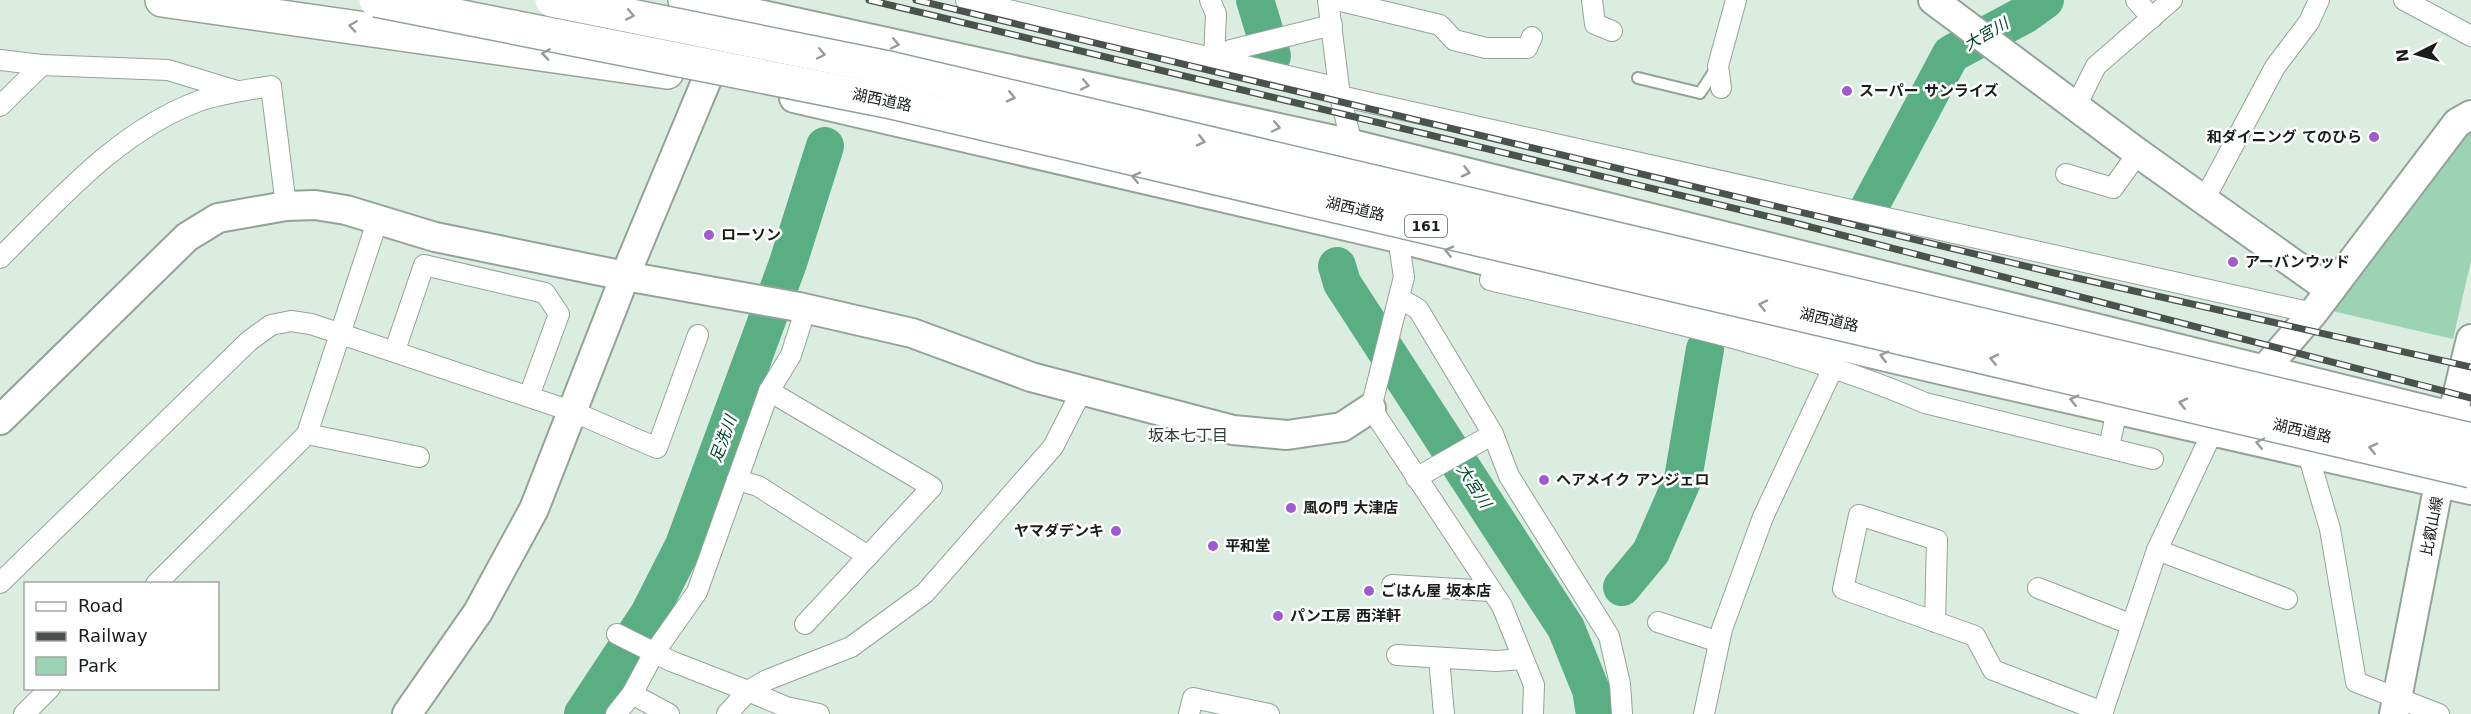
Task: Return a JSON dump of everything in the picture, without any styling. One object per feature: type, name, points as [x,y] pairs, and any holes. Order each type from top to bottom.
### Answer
[{"type":"highway","points":[[162,0],[708,78]]},
{"type":"highway","name":"湖西道路","points":[[376,0],[887,101],[2471,471]]},
{"type":"highway","name":"湖西道路","points":[[552,0],[893,69],[2465,426]]},
{"type":"highway","points":[[685,0],[737,4]]},
{"type":"street","points":[[966,0],[1223,54],[1340,92],[2313,313]]},
{"type":"street","points":[[1210,0],[1216,14],[1223,54]]},
{"type":"street","points":[[1,417],[187,237],[218,218],[286,206],[315,205],[346,210],[435,237],[625,276],[749,297],[912,333],[1031,377],[1233,430],[1287,435],[1342,427],[1373,401],[1404,277],[1398,238],[1352,144],[1340,92],[1328,0]]},
{"type":"street","points":[[1337,0],[1440,25],[1454,40],[1486,48],[1527,48],[1532,37]]},
{"type":"street","points":[[1592,0],[1595,24],[1612,31]]},
{"type":"street","points":[[1720,88],[1718,66],[1736,0]]},
{"type":"street","points":[[1933,0],[2138,153],[2329,288]]},
{"type":"street","points":[[2136,0],[2152,18]]},
{"type":"street","points":[[2076,106],[2096,66],[2172,0]]},
{"type":"street","points":[[2204,200],[2275,67],[2309,22],[2319,0]]},
{"type":"street","points":[[2404,0],[2471,36]]},
{"type":"street","points":[[407,714],[478,612],[534,509],[574,412],[625,276],[737,4],[1352,144],[2262,371],[2465,426]]},
{"type":"street","points":[[1223,54],[1294,32],[1332,25]]},
{"type":"street","points":[[0,60],[42,65],[168,70],[237,91]]},
{"type":"street","points":[[0,106],[42,65]]},
{"type":"street","points":[[708,78],[1398,238],[1496,262],[1689,318],[1770,338],[2117,410],[2471,490]]},
{"type":"street","points":[[0,258],[127,138],[175,111],[201,100],[237,91],[271,86],[286,206]]},
{"type":"street","points":[[1935,622],[1937,540],[1859,515],[1843,589],[1935,622],[1975,636],[1993,670],[2103,713],[2130,624],[2157,550],[2212,433],[2313,313],[2329,288],[2466,112]]},
{"type":"street","points":[[2066,174],[2113,188],[2138,153]]},
{"type":"street","points":[[158,582],[307,434],[378,219]]},
{"type":"street","points":[[395,350],[424,265],[545,293],[559,314],[529,396]]},
{"type":"street","points":[[1399,298],[1418,309],[1492,434],[1509,476],[1610,636],[1620,684],[1622,714]]},
{"type":"street","points":[[616,714],[632,694],[650,650],[698,592],[770,391],[790,355],[802,308]]},
{"type":"street","points":[[0,583],[249,341],[271,325],[291,321],[342,332],[574,412],[657,448],[698,335]]},
{"type":"street","points":[[1770,338],[1832,370],[1890,388],[1924,403],[2153,459]]},
{"type":"street","name":"比叡山線","points":[[2396,705],[2440,483],[2465,426],[2471,339]]},
{"type":"street","points":[[1704,714],[1719,642],[1763,517],[1832,370]]},
{"type":"street","points":[[770,391],[932,487],[805,624]]},
{"type":"street","points":[[727,714],[748,691],[767,680],[851,647],[925,593],[1053,447],[1082,392]]},
{"type":"street","points":[[1373,401],[1417,477],[1502,606],[1534,685],[1533,714]]},
{"type":"street","points":[[2109,447],[2117,410]]},
{"type":"street","points":[[307,434],[419,457]]},
{"type":"street","points":[[1417,477],[1492,434]]},
{"type":"street","points":[[2308,454],[2330,529],[2356,682],[2396,705],[2439,714]]},
{"type":"street","points":[[737,480],[758,486],[868,556]]},
{"type":"street","points":[[2157,550],[2287,599]]},
{"type":"street","points":[[1392,585],[1490,591]]},
{"type":"street","points":[[2038,588],[2130,624]]},
{"type":"street","points":[[1658,622],[1719,642]]},
{"type":"street","points":[[617,634],[786,707],[819,714]]},
{"type":"street","points":[[1397,655],[1496,661],[1523,659]]},
{"type":"street","points":[[1439,658],[1444,714]]},
{"type":"street","points":[[29,712],[48,690]]},
{"type":"street","points":[[632,694],[669,714]]},
{"type":"street","points":[[1189,714],[1193,698],[1269,714]]},
{"type":"lane","points":[[1638,78],[1700,93],[1718,66]]},
{"type":"green space","points":[[2471,129],[2471,261],[2453,339],[2332,311],[2465,131]]},
{"type":"waterway","name":"大宮川","points":[[1255,0],[1272,56]]},
{"type":"waterway","name":"大宮川","points":[[1870,206],[1951,54],[2024,15],[2045,0]]},
{"type":"waterway","name":"足洗川","points":[[583,714],[649,614],[684,545],[788,263],[825,146]]},
{"type":"waterway","name":"大宮川","points":[[1337,266],[1342,283],[1566,628],[1591,690],[1595,714]]},
{"type":"waterway","name":"大宮川","points":[[1622,587],[1651,552],[1683,479],[1705,349]]},
{"type":"railway","points":[[869,0],[1791,222],[2471,398]]},
{"type":"railway","points":[[916,0],[2050,272],[2471,367]]},
{"type":"place","name":"スーパー サンライズ","points":[[1847,91]]},
{"type":"place","name":"和ダイニング てのひら","points":[[2374,137]]},
{"type":"place","name":"ローソン","points":[[709,235]]},
{"type":"place","name":"アーバンウッド","points":[[2233,262]]},
{"type":"place","name":"ヘアメイク アンジェロ","points":[[1544,480]]},
{"type":"place","name":"風の門 大津店","points":[[1291,508]]},
{"type":"place","name":"ヤマダデンキ","points":[[1116,531]]},
{"type":"place","name":"平和堂","points":[[1213,546]]},
{"type":"place","name":"ごはん屋 坂本店","points":[[1369,591]]},
{"type":"place","name":"パン工房 西洋軒","points":[[1278,616]]},
{"type":"district","name":"坂本七丁目","points":[[1188,435]]}]
